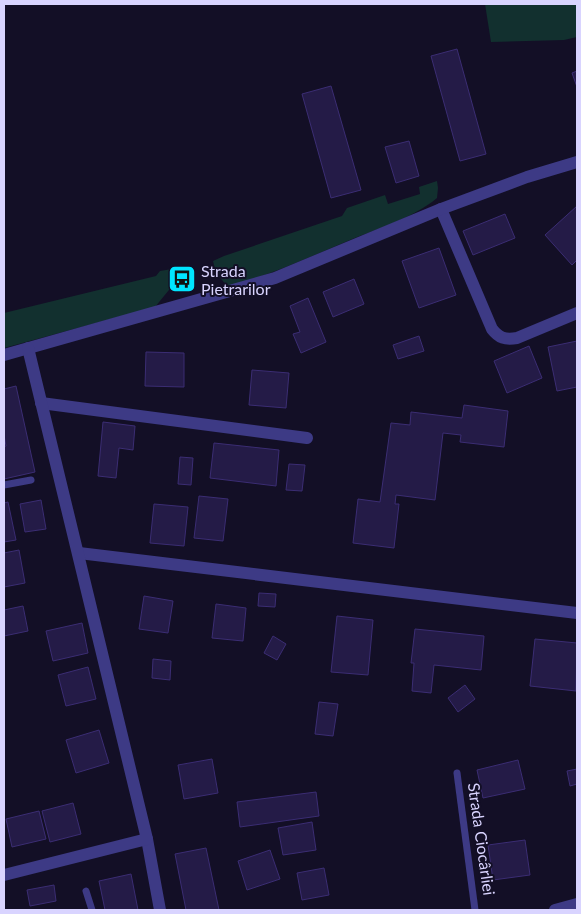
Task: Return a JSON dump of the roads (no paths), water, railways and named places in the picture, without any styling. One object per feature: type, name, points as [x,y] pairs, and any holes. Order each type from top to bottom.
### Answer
[{"type":"street","points":[[4,355],[275,278],[441,209],[577,162]]},
{"type":"street","points":[[441,209],[496,335],[502,338],[517,338],[577,313]]},
{"type":"street","points":[[28,348],[147,839],[160,910]]},
{"type":"street","points":[[41,403],[306,438]]},
{"type":"street","points":[[79,554],[577,613]]},
{"type":"street","points":[[4,875],[147,839]]},
{"type":"street","points":[[555,910],[577,904]]},
{"type":"lane","points":[[4,485],[31,480]]},
{"type":"lane","name":"Strada Ciocârliei","points":[[457,773],[475,910]]},
{"type":"lane","points":[[86,891],[92,910]]},
{"type":"place","name":"Strada Pietrarilor","points":[[182,279]]}]
